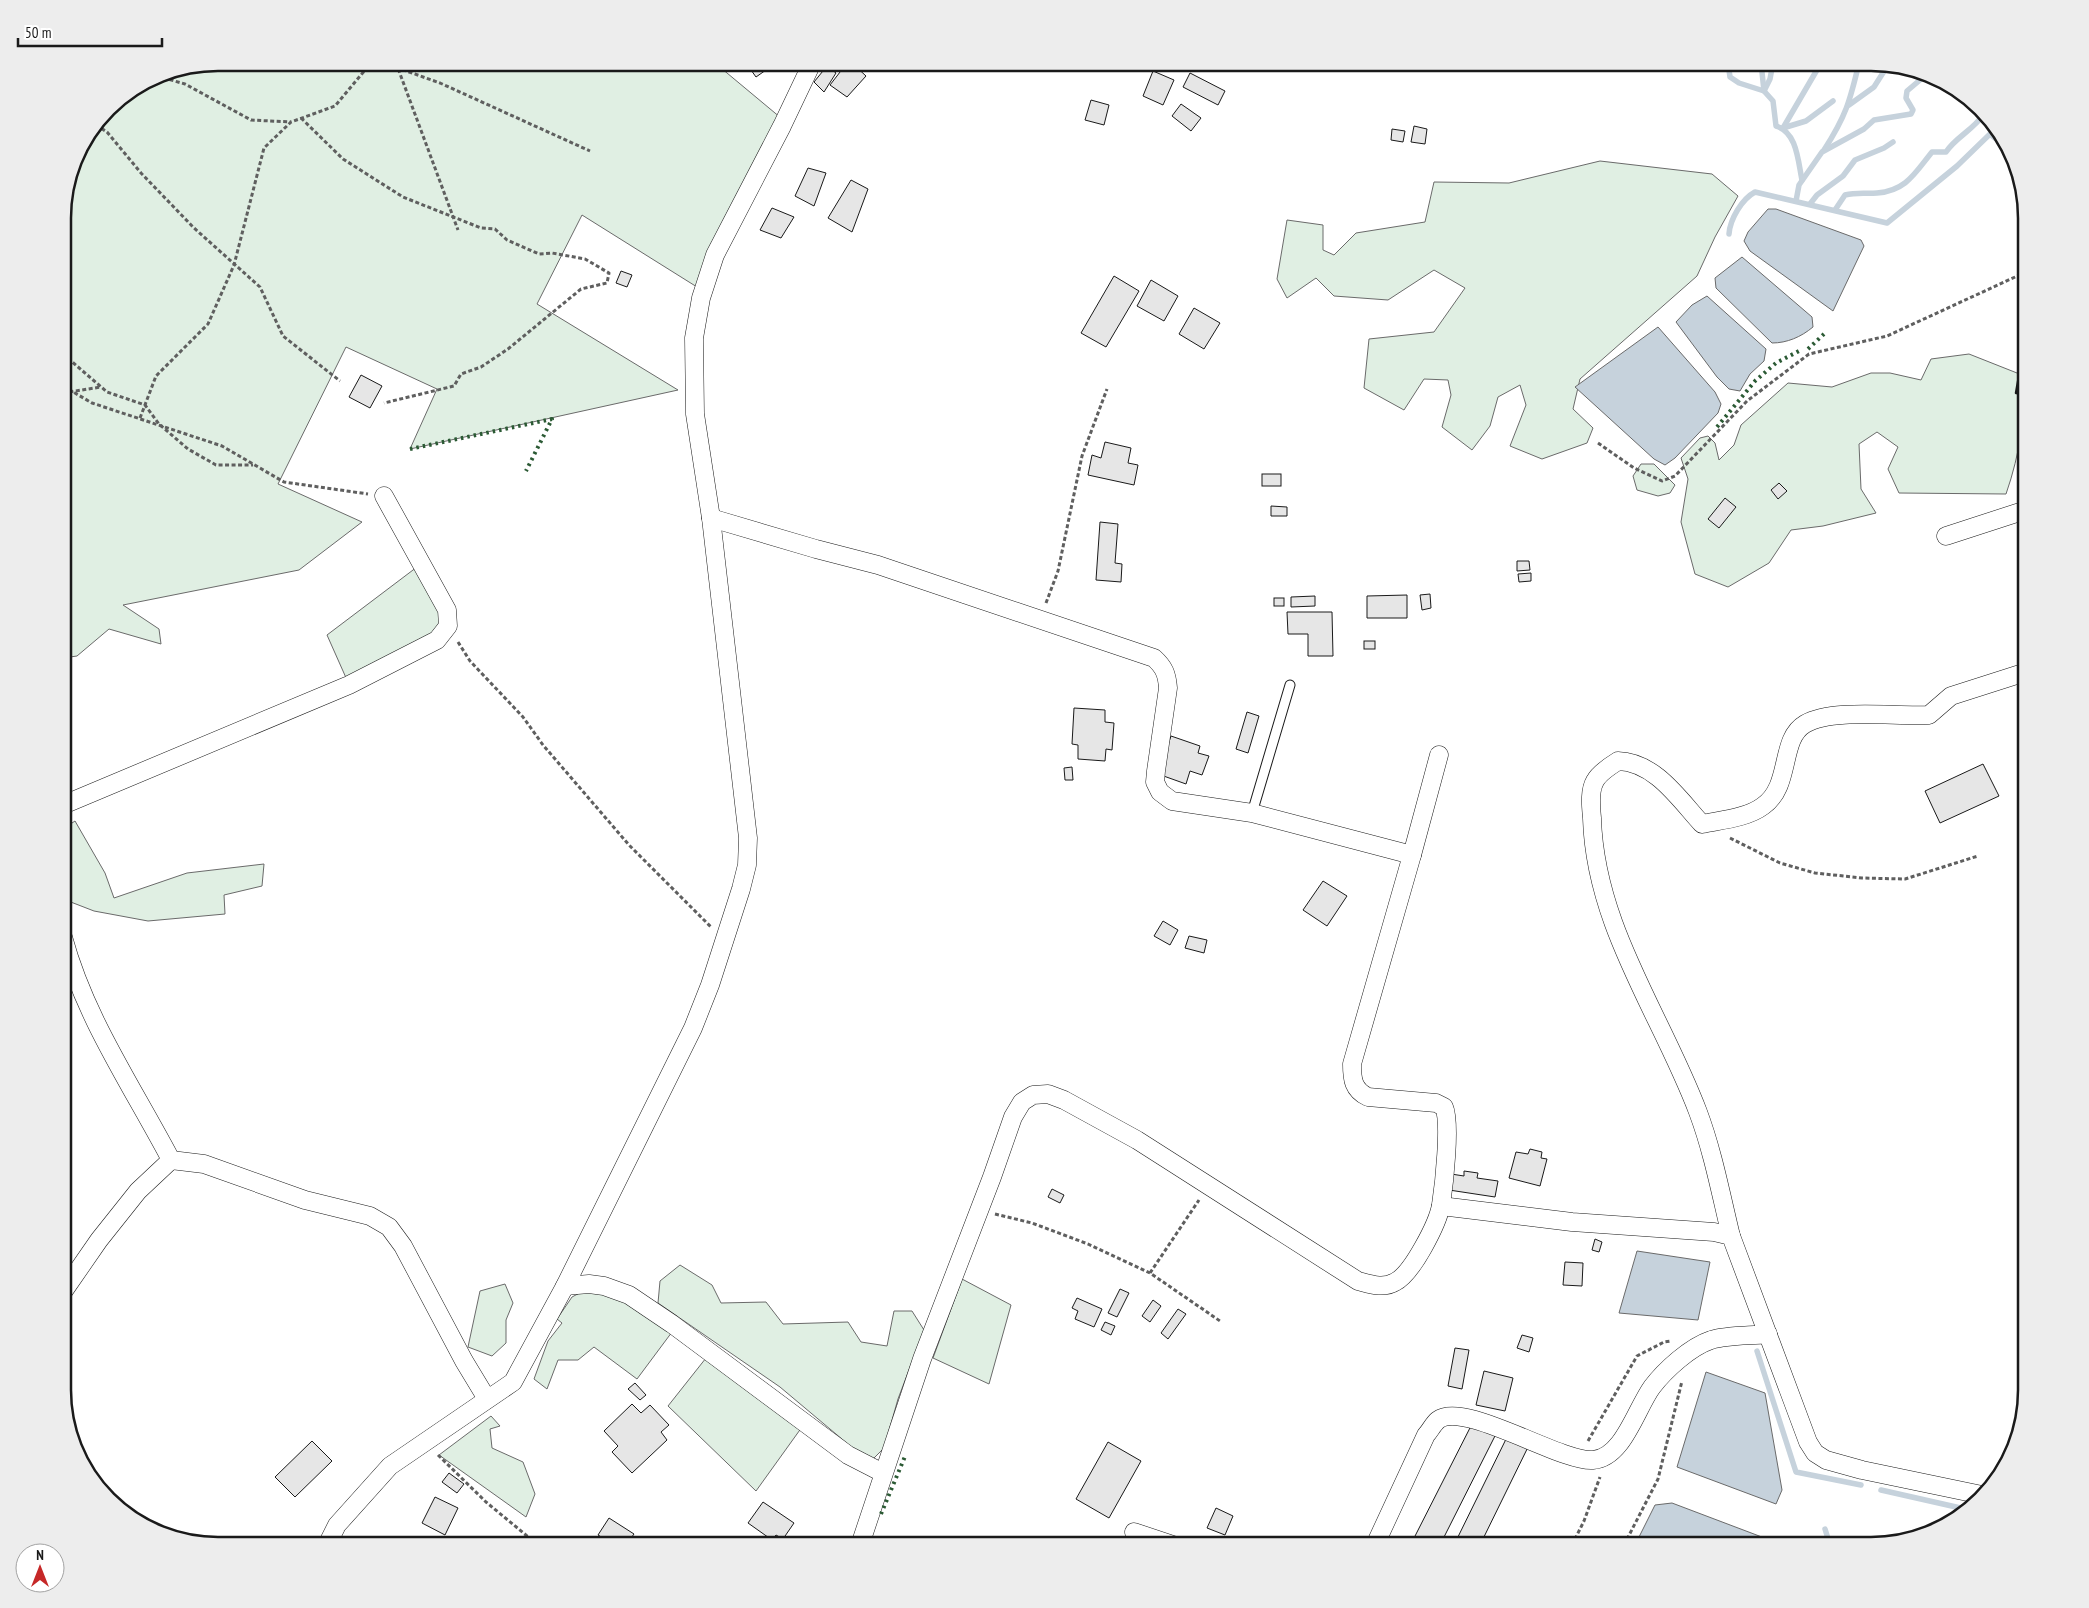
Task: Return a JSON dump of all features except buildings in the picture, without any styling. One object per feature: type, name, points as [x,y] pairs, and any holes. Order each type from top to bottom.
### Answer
[{"type":"street","points":[[331,1537],[337,1525],[364,1492],[390,1466],[512,1382],[565,1286],[693,1028],[725,941],[747,865],[748,838],[711,518],[693,386],[694,338],[701,298],[715,255],[782,126],[808,71]]},
{"type":"street","points":[[72,801],[349,685],[437,640],[448,626],[447,610],[384,496]]},
{"type":"street","points":[[1946,536],[2018,513]]},
{"type":"street","points":[[711,518],[878,565],[1154,658],[1163,666],[1167,675],[1168,688],[1155,782],[1160,792],[1177,802],[1252,813],[1412,855]]},
{"type":"street","points":[[1975,1494],[1862,1470],[1826,1460],[1815,1452],[1808,1442],[1732,1236],[1698,1113],[1670,1044],[1629,964],[1599,882],[1592,840],[1591,796],[1595,780],[1618,761],[1631,761],[1646,767],[1670,789],[1702,824],[1749,813],[1762,807],[1772,798],[1781,785],[1792,739],[1798,729],[1806,723],[1820,719],[1862,714],[1929,715],[1951,696],[2018,675]]},
{"type":"street","points":[[863,1537],[922,1359],[980,1210],[1013,1117],[1022,1102],[1033,1095],[1048,1094],[1064,1100],[1136,1140],[1358,1281],[1384,1286],[1395,1283],[1412,1268],[1440,1206],[1448,1120],[1444,1106],[1436,1103],[1368,1097],[1359,1093],[1352,1077],[1352,1064],[1439,755]]},
{"type":"street","points":[[72,964],[84,999],[104,1040],[170,1160]]},
{"type":"street","points":[[72,1279],[99,1240],[132,1198],[170,1160]]},
{"type":"street","points":[[170,1160],[204,1164],[304,1200],[370,1216],[389,1227],[403,1246],[464,1361],[487,1399]]},
{"type":"street","points":[[1440,1206],[1572,1222],[1714,1232],[1732,1236]]},
{"type":"street","points":[[565,1286],[589,1284],[604,1286],[629,1295],[680,1329],[848,1455],[883,1473]]},
{"type":"street","points":[[1379,1537],[1426,1435],[1438,1420],[1447,1416],[1458,1417],[1519,1434],[1577,1459],[1592,1460],[1607,1457],[1619,1445],[1651,1388],[1689,1353],[1712,1340],[1768,1334]]},
{"type":"street","points":[[1134,1532],[1148,1537]]},
{"type":"lane","points":[[1252,813],[1290,685]]},
{"type":"path","points":[[140,418],[156,376],[208,324],[234,264],[264,148],[291,122],[335,106],[364,71]]},
{"type":"path","points":[[400,71],[458,230]]},
{"type":"path","points":[[407,71],[440,83],[590,151]]},
{"type":"path","points":[[169,80],[185,84],[251,120],[291,122]]},
{"type":"path","points":[[301,118],[343,159],[403,197],[481,228],[495,229],[507,240],[539,254],[552,253],[585,259],[609,273],[607,283],[581,289],[508,348],[481,367],[462,374],[454,386],[384,403]]},
{"type":"path","points":[[102,129],[194,228],[260,287],[283,336],[340,380]]},
{"type":"path","points":[[1598,443],[1634,468],[1662,481],[1675,476],[1748,402],[1809,354],[1888,336],[2018,276]]},
{"type":"path","points":[[72,362],[107,392],[145,405],[159,424],[188,449],[216,464],[255,466]]},
{"type":"path","points":[[72,391],[101,386]]},
{"type":"path","points":[[1040,620],[1058,571],[1082,456],[1107,389]]},
{"type":"path","points":[[72,392],[92,403],[222,446],[284,482],[384,496]]},
{"type":"path","points":[[448,626],[470,661],[523,717],[542,745],[629,845],[725,941]]},
{"type":"path","points":[[1728,837],[1780,863],[1815,873],[1862,878],[1905,879],[1978,856]]},
{"type":"path","points":[[1150,1272],[1208,1187]]},
{"type":"path","points":[[980,1210],[1032,1224],[1088,1244],[1150,1272],[1220,1321]]},
{"type":"path","points":[[1629,1537],[1658,1480],[1689,1353]]},
{"type":"path","points":[[426,1442],[486,1502],[527,1537]]},
{"type":"path","points":[[1576,1537],[1607,1457]]},
{"type":"green space","points":[[218,71],[725,71],[781,118],[697,287],[582,215],[537,304],[678,390],[410,449],[437,389],[346,347],[278,484],[362,522],[299,570],[123,605],[159,629],[161,644],[109,629],[77,656],[72,657],[72,208],[76,180],[86,153],[96,136],[114,114],[136,96],[162,82],[180,76]]},
{"type":"green space","points":[[1600,161],[1712,174],[1738,196],[1715,237],[1697,276],[1580,379],[1573,409],[1593,428],[1587,443],[1542,459],[1510,446],[1526,405],[1520,385],[1498,397],[1490,426],[1472,450],[1442,427],[1451,395],[1448,380],[1424,379],[1404,410],[1364,388],[1369,339],[1434,332],[1465,288],[1434,270],[1388,300],[1334,296],[1316,278],[1287,298],[1277,279],[1287,220],[1323,225],[1323,250],[1334,255],[1356,233],[1425,222],[1434,182],[1509,183]]},
{"type":"green space","points":[[1969,354],[2018,373],[2018,448],[2006,494],[1899,493],[1888,469],[1898,447],[1877,432],[1859,444],[1861,489],[1876,513],[1823,526],[1791,530],[1769,563],[1728,587],[1695,574],[1681,522],[1688,479],[1681,458],[1700,438],[1708,436],[1715,443],[1719,460],[1734,445],[1741,425],[1788,383],[1832,387],[1871,373],[1890,373],[1921,380],[1931,359]]},
{"type":"green space","points":[[1641,464],[1654,464],[1675,485],[1670,493],[1658,496],[1637,490],[1633,476]]},
{"type":"green space","points":[[417,567],[441,611],[444,625],[433,638],[347,680],[327,635]]},
{"type":"green space","points":[[75,821],[105,873],[114,898],[187,873],[264,864],[262,886],[224,895],[225,914],[148,921],[94,911],[72,902],[72,823]]},
{"type":"green space","points":[[680,1265],[712,1285],[721,1303],[766,1302],[783,1324],[848,1322],[861,1342],[887,1346],[894,1311],[912,1311],[924,1330],[898,1399],[884,1448],[873,1459],[855,1450],[780,1387],[658,1303],[660,1281]]},
{"type":"green space","points":[[962,1279],[1011,1305],[989,1384],[933,1358]]},
{"type":"green space","points":[[505,1284],[513,1303],[506,1320],[506,1343],[492,1356],[468,1347],[480,1291]]},
{"type":"green space","points":[[587,1289],[617,1296],[672,1332],[637,1379],[594,1347],[578,1360],[558,1360],[547,1389],[534,1379],[548,1341],[562,1323],[557,1319],[572,1297]]},
{"type":"green space","points":[[706,1358],[802,1427],[756,1491],[668,1406]]},
{"type":"green space","points":[[491,1416],[500,1426],[490,1429],[492,1448],[523,1462],[535,1494],[526,1517],[439,1455]]},
{"type":"shaded area","points":[[1768,209],[1776,209],[1861,240],[1864,246],[1833,311],[1750,251],[1744,241],[1748,232]]},
{"type":"shaded area","points":[[1742,257],[1812,317],[1813,327],[1794,339],[1772,343],[1716,288],[1715,278]]},
{"type":"shaded area","points":[[1707,296],[1766,349],[1764,361],[1750,374],[1740,391],[1729,389],[1717,377],[1676,322],[1692,305]]},
{"type":"shaded area","points":[[1658,327],[1715,392],[1721,404],[1718,413],[1675,458],[1665,465],[1654,459],[1575,387]]},
{"type":"shaded area","points":[[1637,1251],[1710,1262],[1698,1320],[1619,1313]]},
{"type":"shaded area","points":[[1706,1372],[1765,1393],[1782,1490],[1776,1504],[1677,1467]]},
{"type":"shaded area","points":[[1672,1503],[1762,1537],[1639,1537],[1655,1505]]},
{"type":"waterway","points":[[1729,71],[1730,77],[1739,83],[1764,91],[1772,71]]},
{"type":"waterway","points":[[1762,71],[1764,91],[1773,101],[1776,126],[1783,129],[1792,141],[1798,156],[1802,180]]},
{"type":"waterway","points":[[1783,128],[1816,71]]},
{"type":"waterway","points":[[1824,150],[1846,108],[1857,71]]},
{"type":"waterway","points":[[1849,105],[1874,87],[1883,72]]},
{"type":"waterway","points":[[1796,201],[1799,185],[1822,152],[1864,129],[1874,120],[1911,114],[1913,110],[1906,98],[1907,91],[1920,80]]},
{"type":"waterway","points":[[1783,128],[1806,121],[1833,101]]},
{"type":"waterway","points":[[1835,210],[1845,195],[1887,192],[1903,185],[1915,174],[1932,152],[1946,152],[1979,119]]},
{"type":"waterway","points":[[1729,234],[1738,210],[1746,199],[1755,192],[1887,223],[1957,166],[1990,134],[1993,137]]},
{"type":"waterway","points":[[1810,204],[1817,195],[1843,176],[1855,160],[1884,148],[1893,142]]},
{"type":"waterway","points":[[1757,1351],[1796,1472],[1861,1485]]},
{"type":"waterway","points":[[1881,1490],[1958,1507]]},
{"type":"waterway","points":[[1825,1529],[1828,1537]]},
{"type":"hedge","points":[[1808,349],[1824,334]]},
{"type":"hedge","points":[[1717,427],[1755,381],[1776,363],[1799,351]]},
{"type":"hedge","points":[[410,449],[552,419],[526,471]]},
{"type":"hedge","points":[[881,1514],[906,1454]]},
{"type":"wall","points":[[2018,382],[2016,393],[2018,393]]}]
